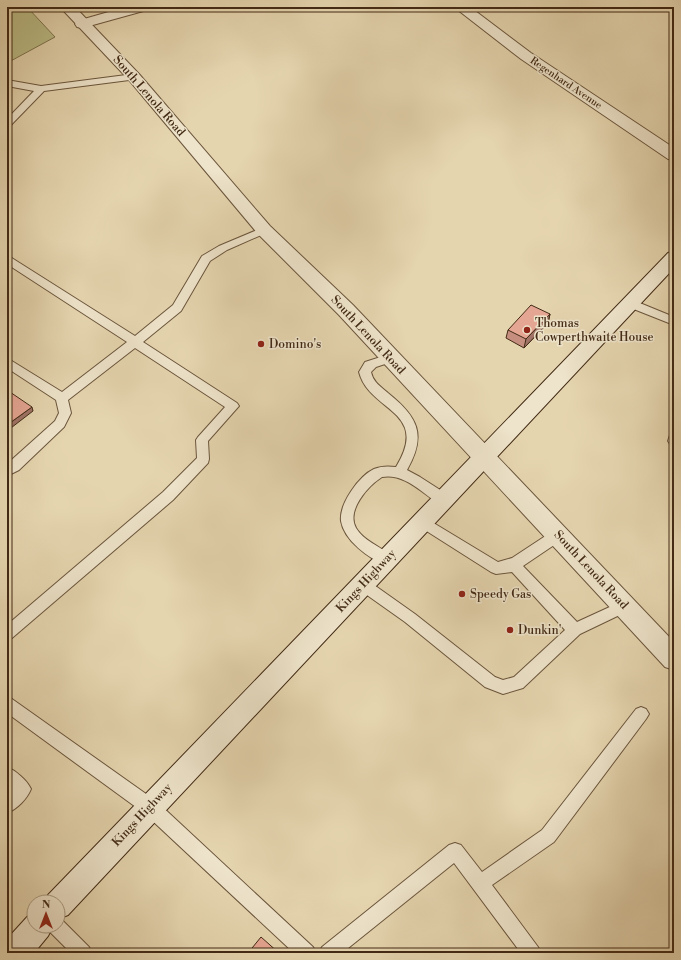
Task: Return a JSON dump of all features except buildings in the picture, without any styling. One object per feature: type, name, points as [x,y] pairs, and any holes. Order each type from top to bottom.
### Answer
[{"type":"street","name":"South Lenola Road","points":[[67,7],[134,77],[264,230],[346,310],[674,659]]},
{"type":"street","points":[[82,24],[142,7]]},
{"type":"street","name":"Regenhard Avenue","points":[[461,7],[526,56],[674,155]]},
{"type":"street","name":"Kings Highway","points":[[66,896],[483,456],[630,303],[672,263]]},
{"type":"street","points":[[7,951],[34,935]]},
{"type":"lane","points":[[7,83],[41,89],[134,77]]},
{"type":"lane","points":[[7,124],[41,89]]},
{"type":"lane","points":[[62,398],[177,308],[206,259],[223,248],[264,230]]},
{"type":"lane","points":[[7,259],[136,341],[233,406],[202,440],[203,459],[168,496],[7,634]]},
{"type":"lane","points":[[630,303],[674,321]]},
{"type":"lane","points":[[390,358],[369,365],[366,369],[365,377],[370,384],[399,409],[410,426],[412,437],[411,445],[406,460],[399,472]]},
{"type":"lane","points":[[7,362],[62,398],[65,413],[60,424],[7,471]]},
{"type":"lane","points":[[386,559],[363,544],[352,533],[347,517],[351,501],[372,478],[379,473],[388,471],[399,472],[443,499]]},
{"type":"lane","points":[[422,521],[496,568],[513,564],[558,535]]},
{"type":"lane","points":[[513,564],[575,630]]},
{"type":"lane","points":[[362,584],[410,618],[490,682],[504,687],[518,683],[575,630],[625,606]]},
{"type":"lane","points":[[7,704],[150,807],[307,953]]},
{"type":"lane","points":[[480,882],[548,836],[641,714]]},
{"type":"lane","points":[[7,775],[23,789],[7,805]]},
{"type":"lane","points":[[328,953],[455,851],[480,882],[532,953]]},
{"type":"lane","points":[[34,935],[83,953]]},
{"type":"green space","points":[[7,7],[27,7],[55,37],[7,63]]},
{"type":"place","name":"Thomas Cowperthwaite House","points":[[527,330]]},
{"type":"place","name":"Domino's","points":[[261,344]]},
{"type":"place","name":"Speedy Gas","points":[[462,594]]},
{"type":"place","name":"Dunkin'","points":[[510,630]]}]
